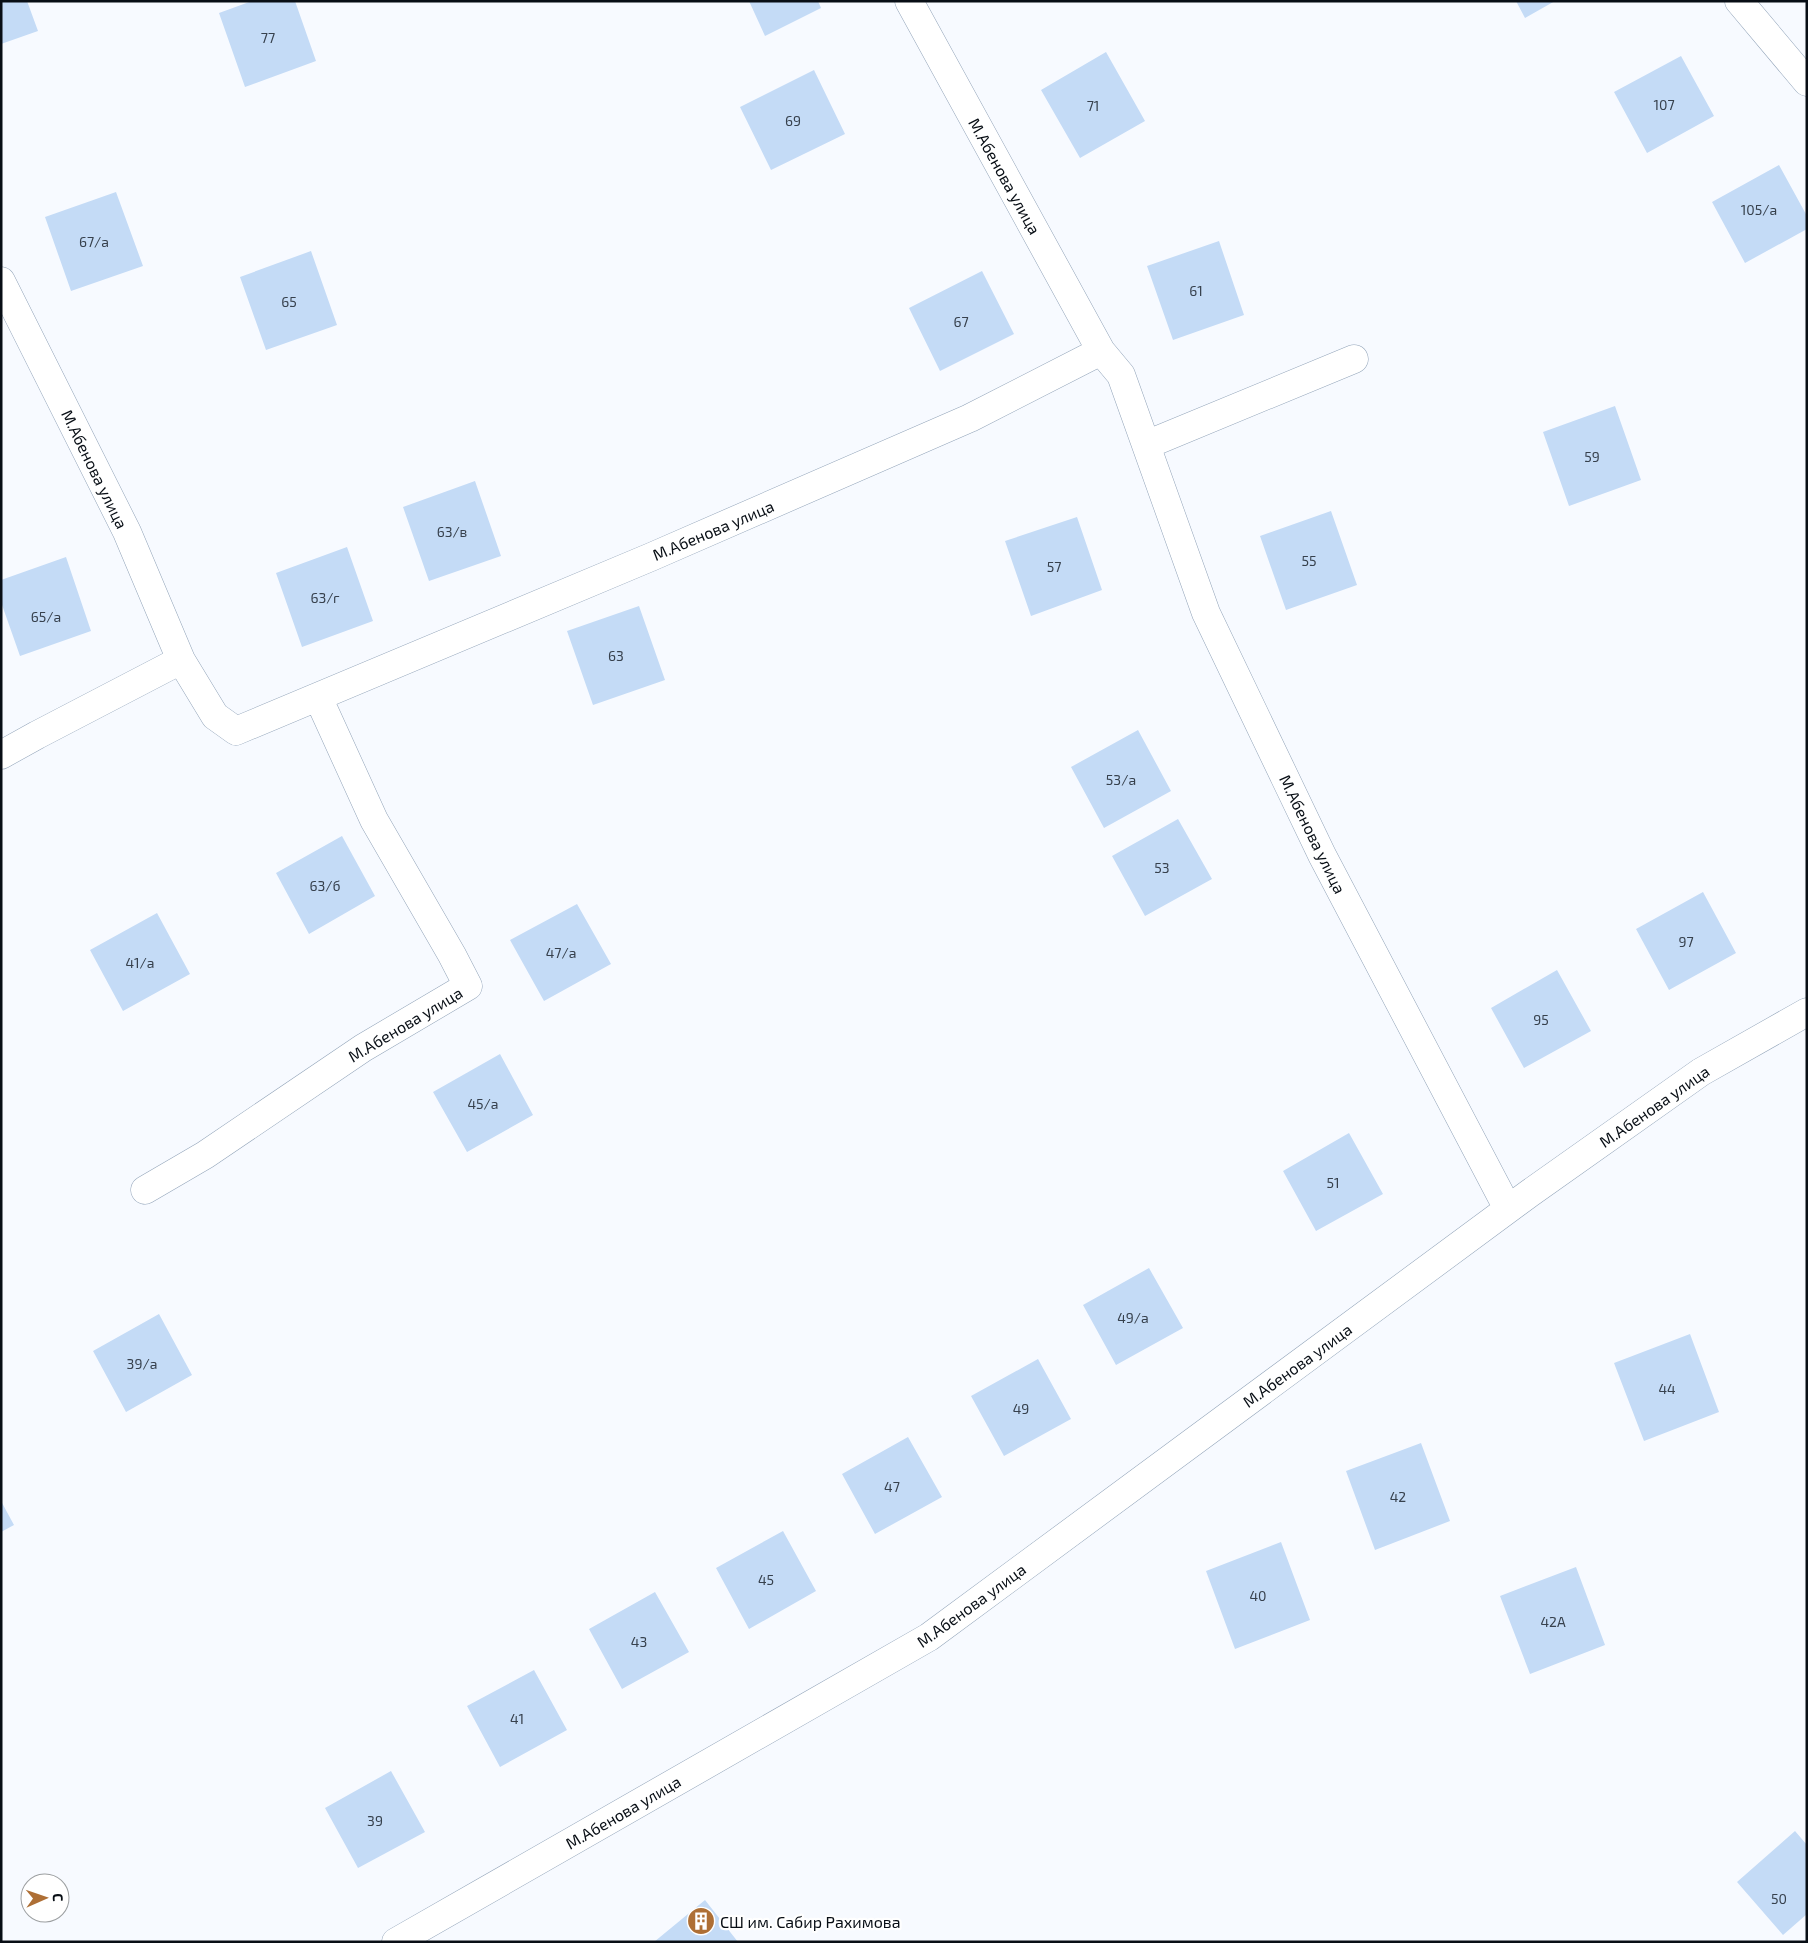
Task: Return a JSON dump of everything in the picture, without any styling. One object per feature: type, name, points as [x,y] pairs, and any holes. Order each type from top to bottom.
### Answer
[{"type":"street","name":"М.Абенова улица","points":[[909,1],[1101,351],[1121,375],[1214,631],[1322,856],[1508,1209]]},
{"type":"street","points":[[1739,1],[1807,82]]},
{"type":"street","name":"М.Абенова улица","points":[[1,281],[126,532],[181,660],[215,716],[236,731],[651,557],[970,418],[1101,351]]},
{"type":"street","points":[[1146,445],[1354,359]]},
{"type":"street","points":[[1,755],[37,734],[181,660]]},
{"type":"street","name":"М.Абенова улица","points":[[145,1190],[205,1155],[362,1048],[468,986],[374,820],[318,697]]},
{"type":"street","name":"М.Абенова улица","points":[[396,1942],[929,1637],[1508,1209],[1701,1072],[1807,1012]]},
{"type":"building","points":[[1,1],[27,1],[38,31],[1,44]]},
{"type":"building","points":[[252,1],[295,1],[316,61],[245,87],[219,13]]},
{"type":"building","points":[[749,1],[818,1],[821,8],[765,36]]},
{"type":"building","points":[[1516,1],[1555,1],[1525,18]]},
{"type":"building","points":[[1106,52],[1145,121],[1080,158],[1041,90]]},
{"type":"building","points":[[1681,56],[1714,116],[1647,153],[1614,92]]},
{"type":"building","points":[[814,70],[845,134],[771,170],[740,107]]},
{"type":"building","points":[[1779,165],[1807,216],[1807,229],[1745,263],[1712,202]]},
{"type":"building","points":[[116,192],[143,266],[71,291],[45,217]]},
{"type":"building","points":[[1219,241],[1244,315],[1173,340],[1147,266]]},
{"type":"building","points":[[311,251],[337,325],[266,350],[240,277]]},
{"type":"building","points":[[982,271],[1014,334],[940,371],[909,308]]},
{"type":"building","points":[[1615,406],[1641,480],[1569,506],[1543,432]]},
{"type":"building","points":[[475,481],[501,556],[429,581],[403,507]]},
{"type":"building","points":[[1331,511],[1357,585],[1286,610],[1260,536]]},
{"type":"building","points":[[1077,517],[1102,590],[1031,616],[1005,541]]},
{"type":"building","points":[[347,547],[373,621],[302,647],[276,573]]},
{"type":"building","points":[[66,557],[91,631],[20,656],[1,602],[1,580]]},
{"type":"building","points":[[639,606],[665,680],[593,705],[567,631]]},
{"type":"building","points":[[1138,730],[1171,791],[1104,828],[1071,767]]},
{"type":"building","points":[[1178,819],[1212,879],[1145,916],[1112,856]]},
{"type":"building","points":[[342,836],[375,896],[309,934],[276,873]]},
{"type":"building","points":[[1703,892],[1736,953],[1669,990],[1636,929]]},
{"type":"building","points":[[577,904],[611,964],[544,1001],[510,940]]},
{"type":"building","points":[[157,913],[190,974],[123,1011],[90,950]]},
{"type":"building","points":[[1557,970],[1591,1031],[1524,1068],[1491,1008]]},
{"type":"building","points":[[500,1054],[533,1115],[467,1152],[433,1092]]},
{"type":"building","points":[[1349,1133],[1383,1194],[1316,1231],[1283,1171]]},
{"type":"building","points":[[1149,1268],[1183,1328],[1116,1365],[1083,1305]]},
{"type":"building","points":[[159,1314],[192,1375],[126,1412],[93,1351]]},
{"type":"building","points":[[1690,1334],[1719,1412],[1644,1441],[1614,1363]]},
{"type":"building","points":[[1038,1359],[1071,1419],[1004,1456],[971,1396]]},
{"type":"building","points":[[908,1437],[942,1497],[875,1534],[842,1474]]},
{"type":"building","points":[[1421,1443],[1450,1521],[1375,1550],[1346,1471]]},
{"type":"building","points":[[1,1501],[14,1525],[1,1532]]},
{"type":"building","points":[[783,1531],[816,1591],[749,1629],[716,1568]]},
{"type":"building","points":[[1281,1542],[1310,1620],[1235,1649],[1206,1571]]},
{"type":"building","points":[[1576,1567],[1605,1645],[1530,1674],[1500,1596]]},
{"type":"building","points":[[655,1592],[689,1652],[622,1689],[589,1629]]},
{"type":"building","points":[[534,1670],[567,1730],[500,1767],[467,1706]]},
{"type":"building","points":[[391,1771],[425,1832],[358,1868],[325,1808]]},
{"type":"building","points":[[1795,1831],[1807,1845],[1807,1914],[1783,1935],[1737,1882]]},
{"type":"building","name":"СШ им. Сабир Рахимова","points":[[705,1900],[738,1942],[654,1942]]},
{"type":"place","name":"СШ им. Сабир Рахимова","points":[[701,1921]]}]
